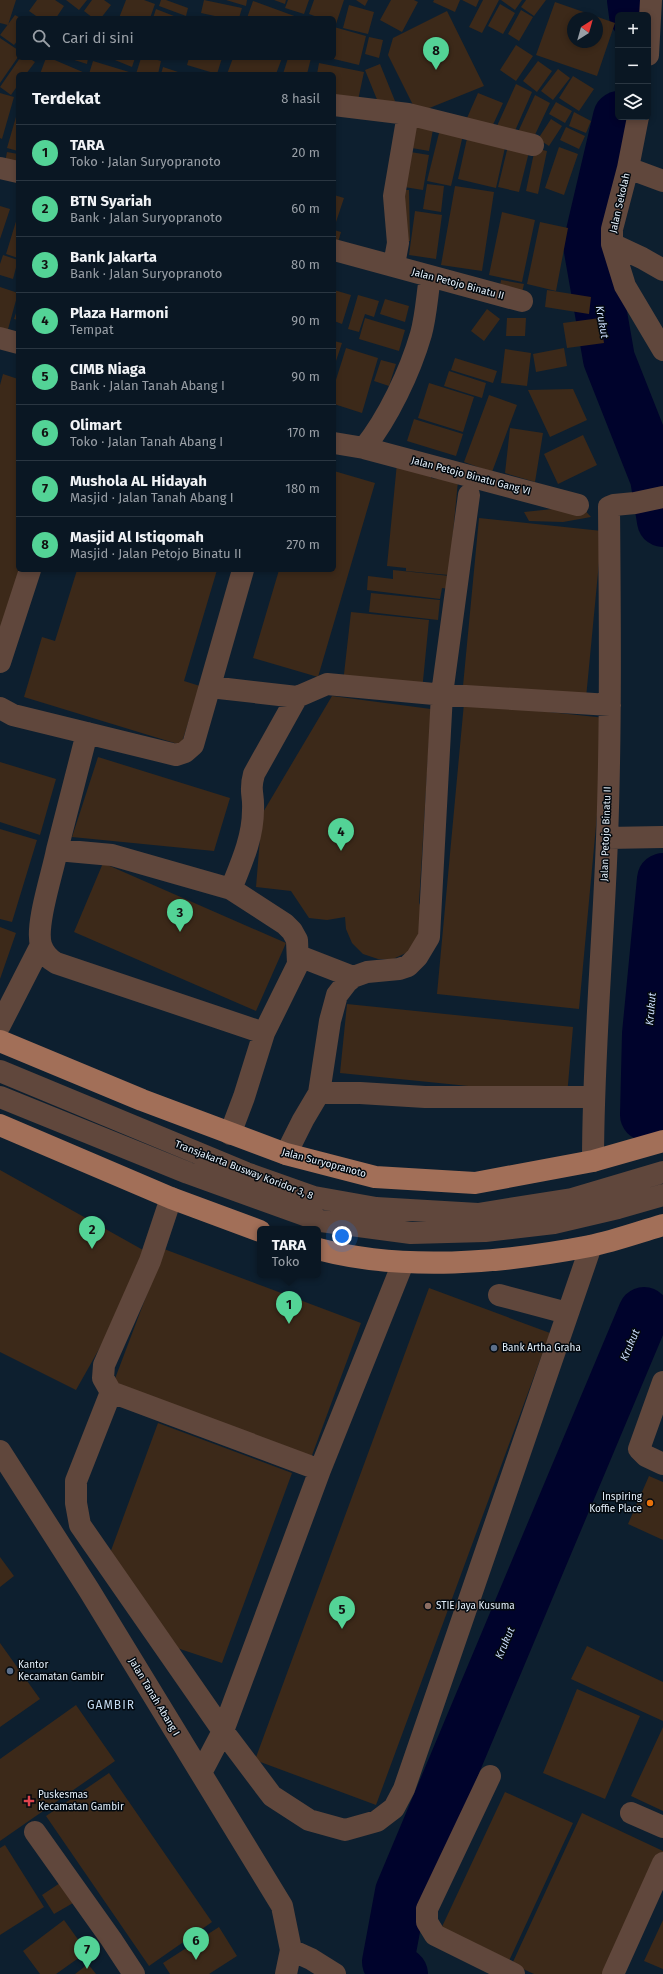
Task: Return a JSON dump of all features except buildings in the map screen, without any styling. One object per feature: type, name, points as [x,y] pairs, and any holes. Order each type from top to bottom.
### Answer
[{"type":"main road","name":"Jalan Suryopranoto","points":[[0,1041],[230,1134],[286,1154],[375,1176],[475,1183],[593,1161],[663,1141]]},
{"type":"main road","points":[[0,1125],[171,1198],[257,1230]]},
{"type":"main road","points":[[321,1251],[348,1257],[403,1263],[497,1260],[599,1244],[663,1225]]},
{"type":"street","points":[[648,48],[651,0]]},
{"type":"street","points":[[336,105],[408,114],[533,145]]},
{"type":"street","points":[[394,265],[398,243],[394,196],[408,114]]},
{"type":"street","name":"Jalan Sekolah","points":[[637,120],[628,168],[612,229],[612,244],[625,286],[663,350]]},
{"type":"street","points":[[0,168],[16,172]]},
{"type":"street","points":[[628,168],[663,182]]},
{"type":"street","points":[[612,244],[663,270]]},
{"type":"street","name":"Jalan Petojo Binatu II","points":[[336,250],[394,265],[430,277],[522,301]]},
{"type":"street","points":[[364,448],[374,437],[395,400],[421,334],[430,277]]},
{"type":"street","points":[[0,338],[16,342]]},
{"type":"street","name":"Jalan Petojo Binatu Gang VI","points":[[336,442],[364,448],[578,504]]},
{"type":"street","points":[[286,1154],[302,1120],[319,1093],[330,1021],[337,995],[353,977],[367,972],[399,969],[408,966],[417,957],[429,937],[442,694],[469,495]]},
{"type":"street","name":"Jalan Petojo Binatu II","points":[[593,1161],[593,1097],[612,838],[609,507],[663,497]]},
{"type":"street","points":[[0,662],[29,572]]},
{"type":"street","points":[[0,708],[12,715],[176,754],[185,752],[193,745],[243,572]]},
{"type":"street","points":[[210,686],[297,697],[327,684],[442,694],[610,704]]},
{"type":"street","points":[[231,890],[249,842],[254,809],[250,787],[254,774],[297,697]]},
{"type":"street","points":[[0,1025],[41,945],[41,922],[57,850],[88,733]]},
{"type":"street","points":[[612,838],[663,837]]},
{"type":"street","points":[[57,850],[112,855],[231,890],[285,924],[297,940],[299,956],[298,964],[264,1033],[230,1134]]},
{"type":"street","points":[[41,945],[48,958],[56,963],[264,1033]]},
{"type":"street","points":[[299,956],[353,977]]},
{"type":"street","name":"Transjakarta Busway Koridor 3, 8","points":[[0,1071],[269,1181],[314,1197],[376,1208],[478,1214],[572,1199],[663,1172]]},
{"type":"street","points":[[319,1093],[360,1093],[425,1098],[593,1097]]},
{"type":"street","name":"Transjakarta Busway Koridor 3, 8","points":[[0,1097],[188,1173],[321,1221],[411,1233],[485,1231],[554,1222],[618,1208],[663,1195]]},
{"type":"street","points":[[171,1198],[150,1261],[104,1365],[102,1378],[111,1392],[320,1470]]},
{"type":"street","points":[[111,1392],[76,1481],[76,1503],[80,1525],[223,1731],[272,1796],[309,1820],[345,1830],[377,1822],[394,1808],[404,1789],[567,1313],[599,1244]]},
{"type":"street","points":[[201,1774],[223,1731],[320,1470],[403,1263]]},
{"type":"street","points":[[499,1295],[567,1313]]},
{"type":"street","points":[[663,1382],[639,1449],[646,1456],[663,1464]]},
{"type":"street","name":"Jalan Tanah Abang I","points":[[0,1451],[93,1597],[282,1906],[291,1950],[286,1974]]},
{"type":"street","points":[[490,1776],[427,1909],[427,1922],[435,1935],[514,1974]]},
{"type":"street","points":[[631,1813],[663,1826]]},
{"type":"street","points":[[35,1832],[134,1974]]},
{"type":"street","points":[[613,1974],[663,1863]]},
{"type":"street","points":[[291,1950],[312,1959],[335,1974]]},
{"type":"waterway","name":"Krukut","points":[[633,0],[635,12]]},
{"type":"waterway","name":"Krukut","points":[[618,120],[589,245],[609,359],[656,478],[663,521]]},
{"type":"waterway","name":"Krukut","points":[[646,1115],[648,1034],[663,879]]},
{"type":"waterway","name":"Krukut","points":[[402,1974],[388,1962],[401,1892],[644,1313]]},
{"type":"place","name":"Masjid Al Istiqomah","points":[[436,70]]},
{"type":"place","name":"Plaza Harmoni","points":[[341,851]]},
{"type":"place","name":"Bank Jakarta","points":[[180,932]]},
{"type":"place","name":"BTN Syariah","points":[[92,1249]]},
{"type":"place","name":"TARA","points":[[289,1324]]},
{"type":"place","name":"Bank Artha Graha","points":[[494,1348]]},
{"type":"place","name":"Inspiring Koffie Place","points":[[650,1503]]},
{"type":"place","name":"STIE Jaya Kusuma","points":[[428,1606]]},
{"type":"place","name":"CIMB Niaga","points":[[342,1629]]},
{"type":"place","name":"Kantor Kecamatan Gambir","points":[[10,1671]]},
{"type":"place","name":"Puskesmas Kecamatan Gambir","points":[[29,1801]]},
{"type":"place","name":"Olimart","points":[[196,1960]]},
{"type":"place","name":"Mushola AL Hidayah","points":[[87,1969]]},
{"type":"district","name":"GAMBIR","points":[[111,1705]]}]
